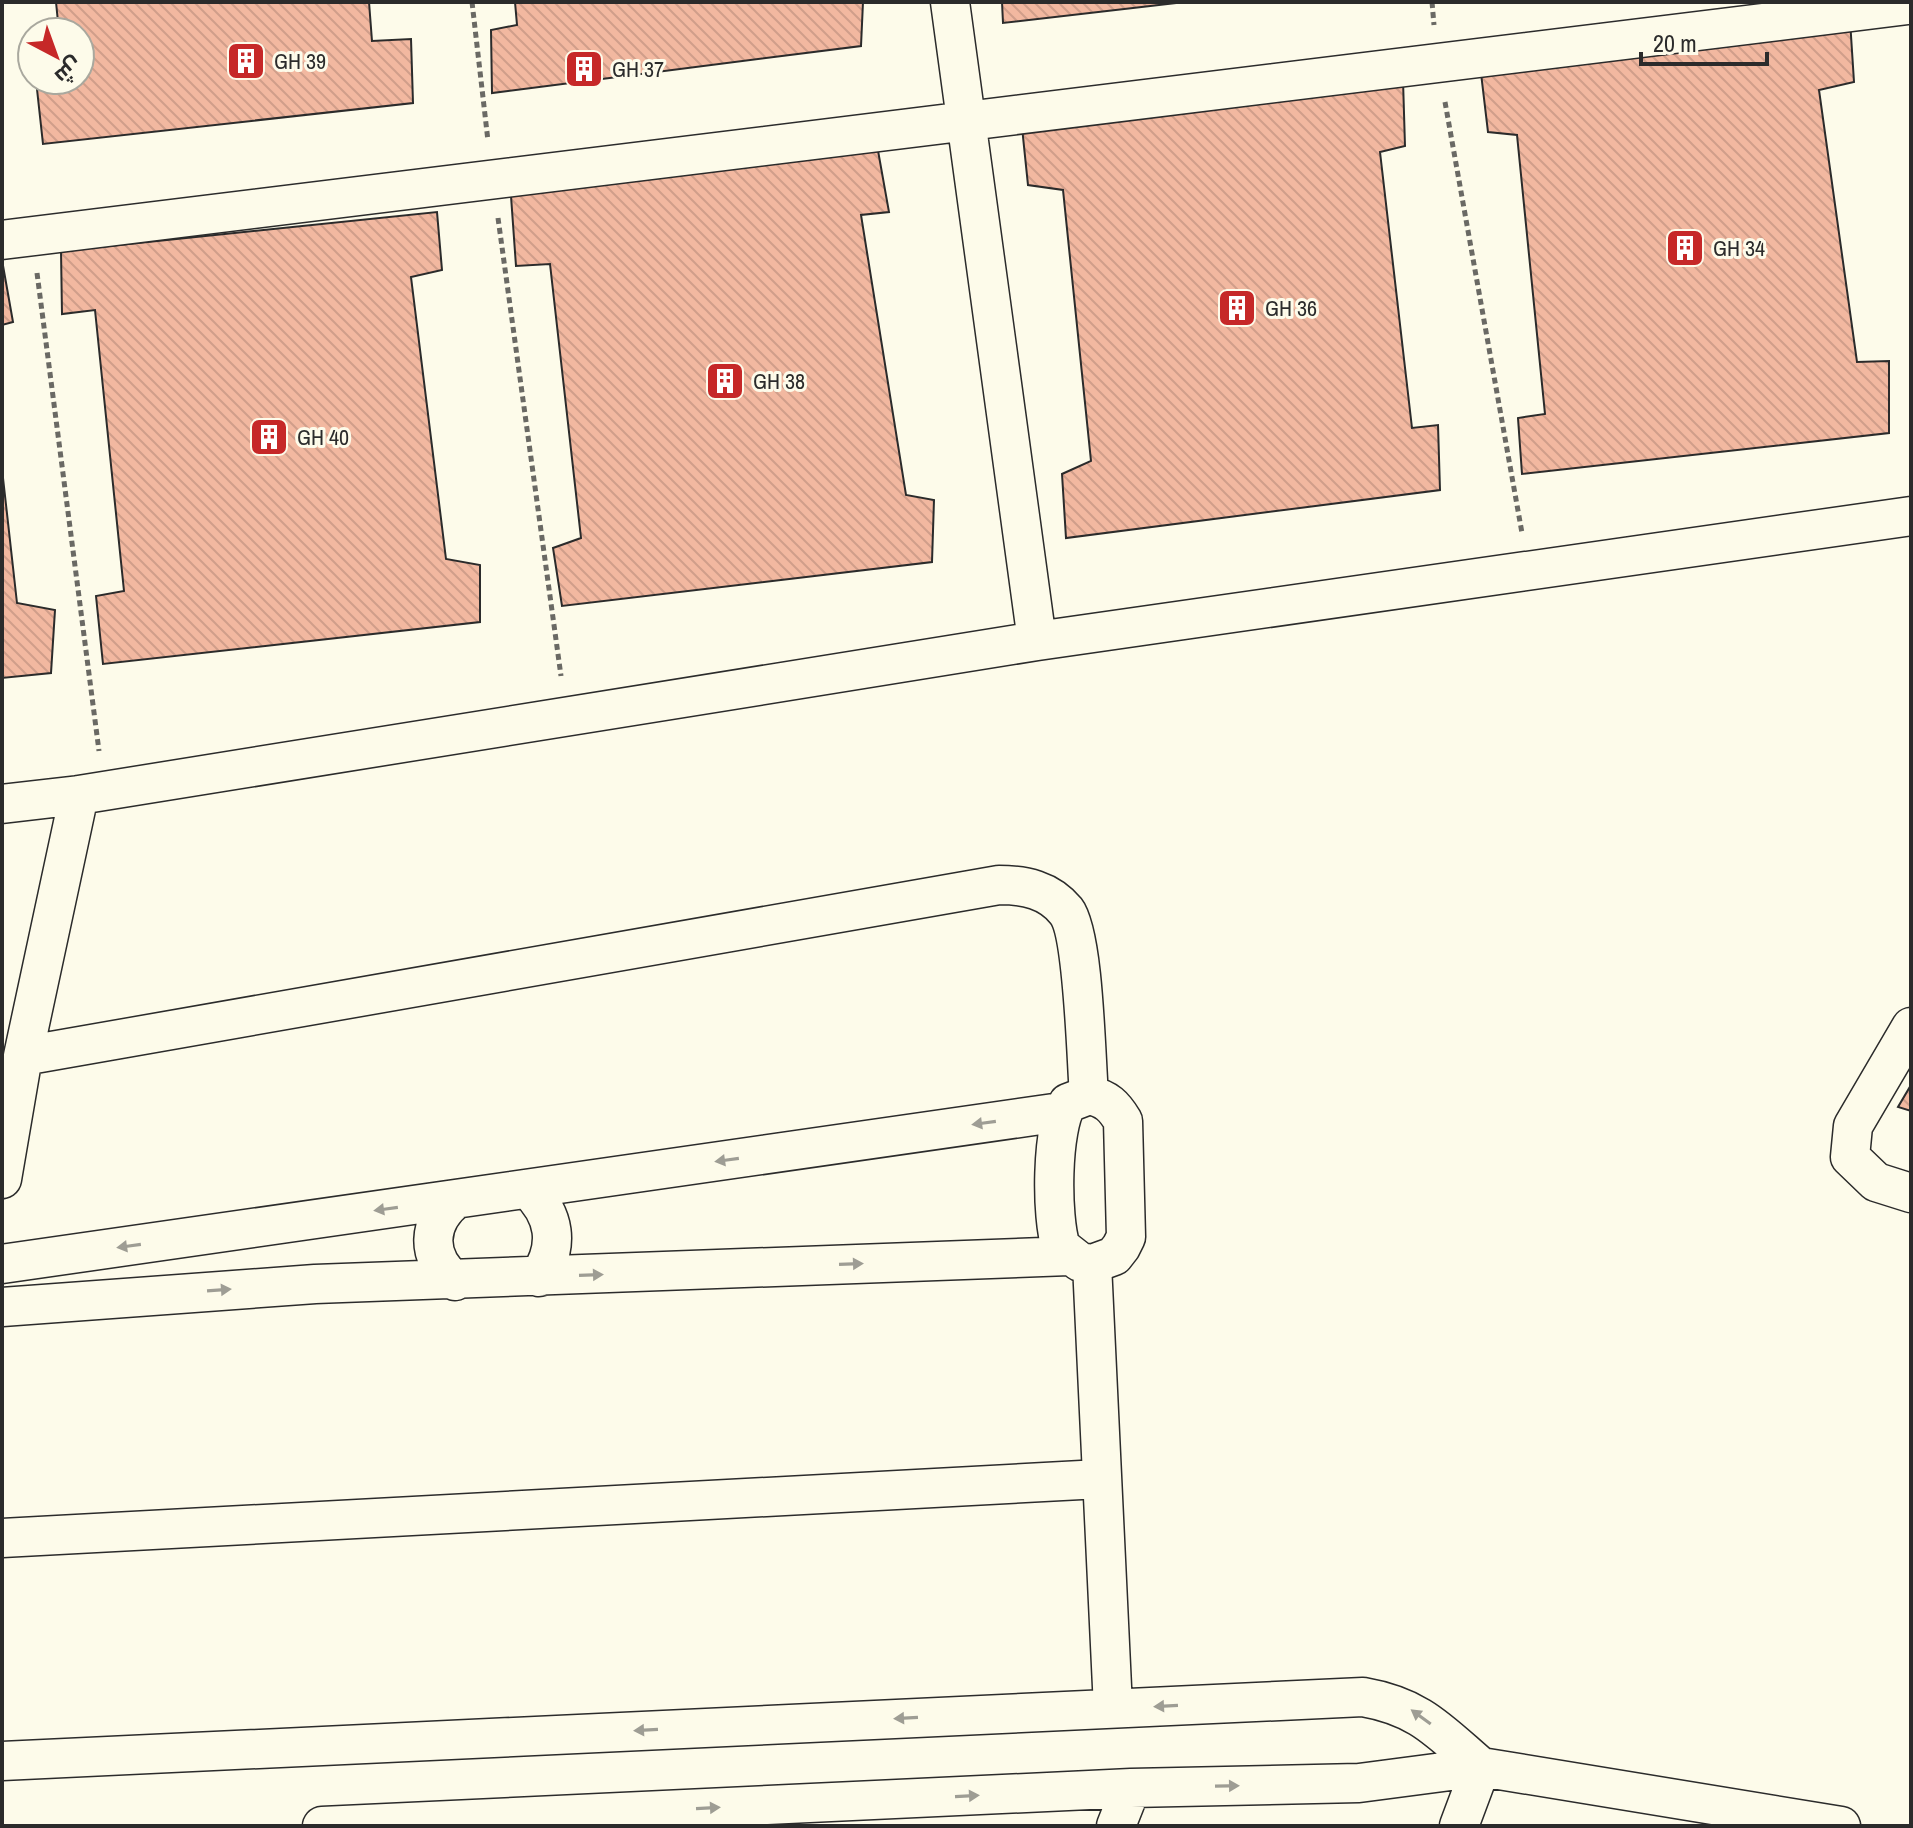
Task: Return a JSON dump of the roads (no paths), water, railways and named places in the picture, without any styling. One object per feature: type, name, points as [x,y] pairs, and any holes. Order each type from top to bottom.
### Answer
[{"type":"street","points":[[950,2],[1037,641]]},
{"type":"street","points":[[17,238],[1438,64],[1909,11]]},
{"type":"street","points":[[2,804],[91,793],[1037,641],[1911,516]]},
{"type":"street","points":[[2,1179],[23,1056],[91,793]]},
{"type":"street","points":[[23,1056],[999,885],[1019,885],[1053,899],[1075,926],[1075,1104],[1058,1123],[1056,1220],[1061,1247],[1080,1260]]},
{"type":"street","points":[[1911,1027],[1853,1126],[1850,1157],[1876,1182],[1911,1193]]},
{"type":"street","points":[[2,1264],[528,1189],[1103,1098],[1114,1106],[1123,1121],[1126,1237],[1114,1256],[1080,1260],[315,1284],[2,1307]]},
{"type":"street","points":[[528,1189],[550,1217],[553,1235],[547,1264],[539,1277]]},
{"type":"street","points":[[455,1281],[437,1261],[432,1236],[444,1208],[456,1199]]},
{"type":"street","points":[[1080,1260],[1100,1479],[1113,1708]]},
{"type":"street","points":[[2,1538],[1100,1479]]},
{"type":"street","points":[[2,1761],[1363,1697],[1416,1712],[1481,1767]]},
{"type":"street","points":[[1459,1826],[1481,1767]]},
{"type":"street","points":[[322,1826],[1131,1788],[1359,1783],[1481,1767],[1819,1824]]},
{"type":"street","points":[[1116,1826],[1131,1788]]},
{"type":"place","name":"GH 39","points":[[246,61]]},
{"type":"place","name":"GH 37","points":[[584,69]]},
{"type":"place","name":"GH 34","points":[[1685,248]]},
{"type":"place","name":"GH 36","points":[[1237,308]]},
{"type":"place","name":"GH 38","points":[[725,381]]},
{"type":"place","name":"GH 40","points":[[269,437]]}]
